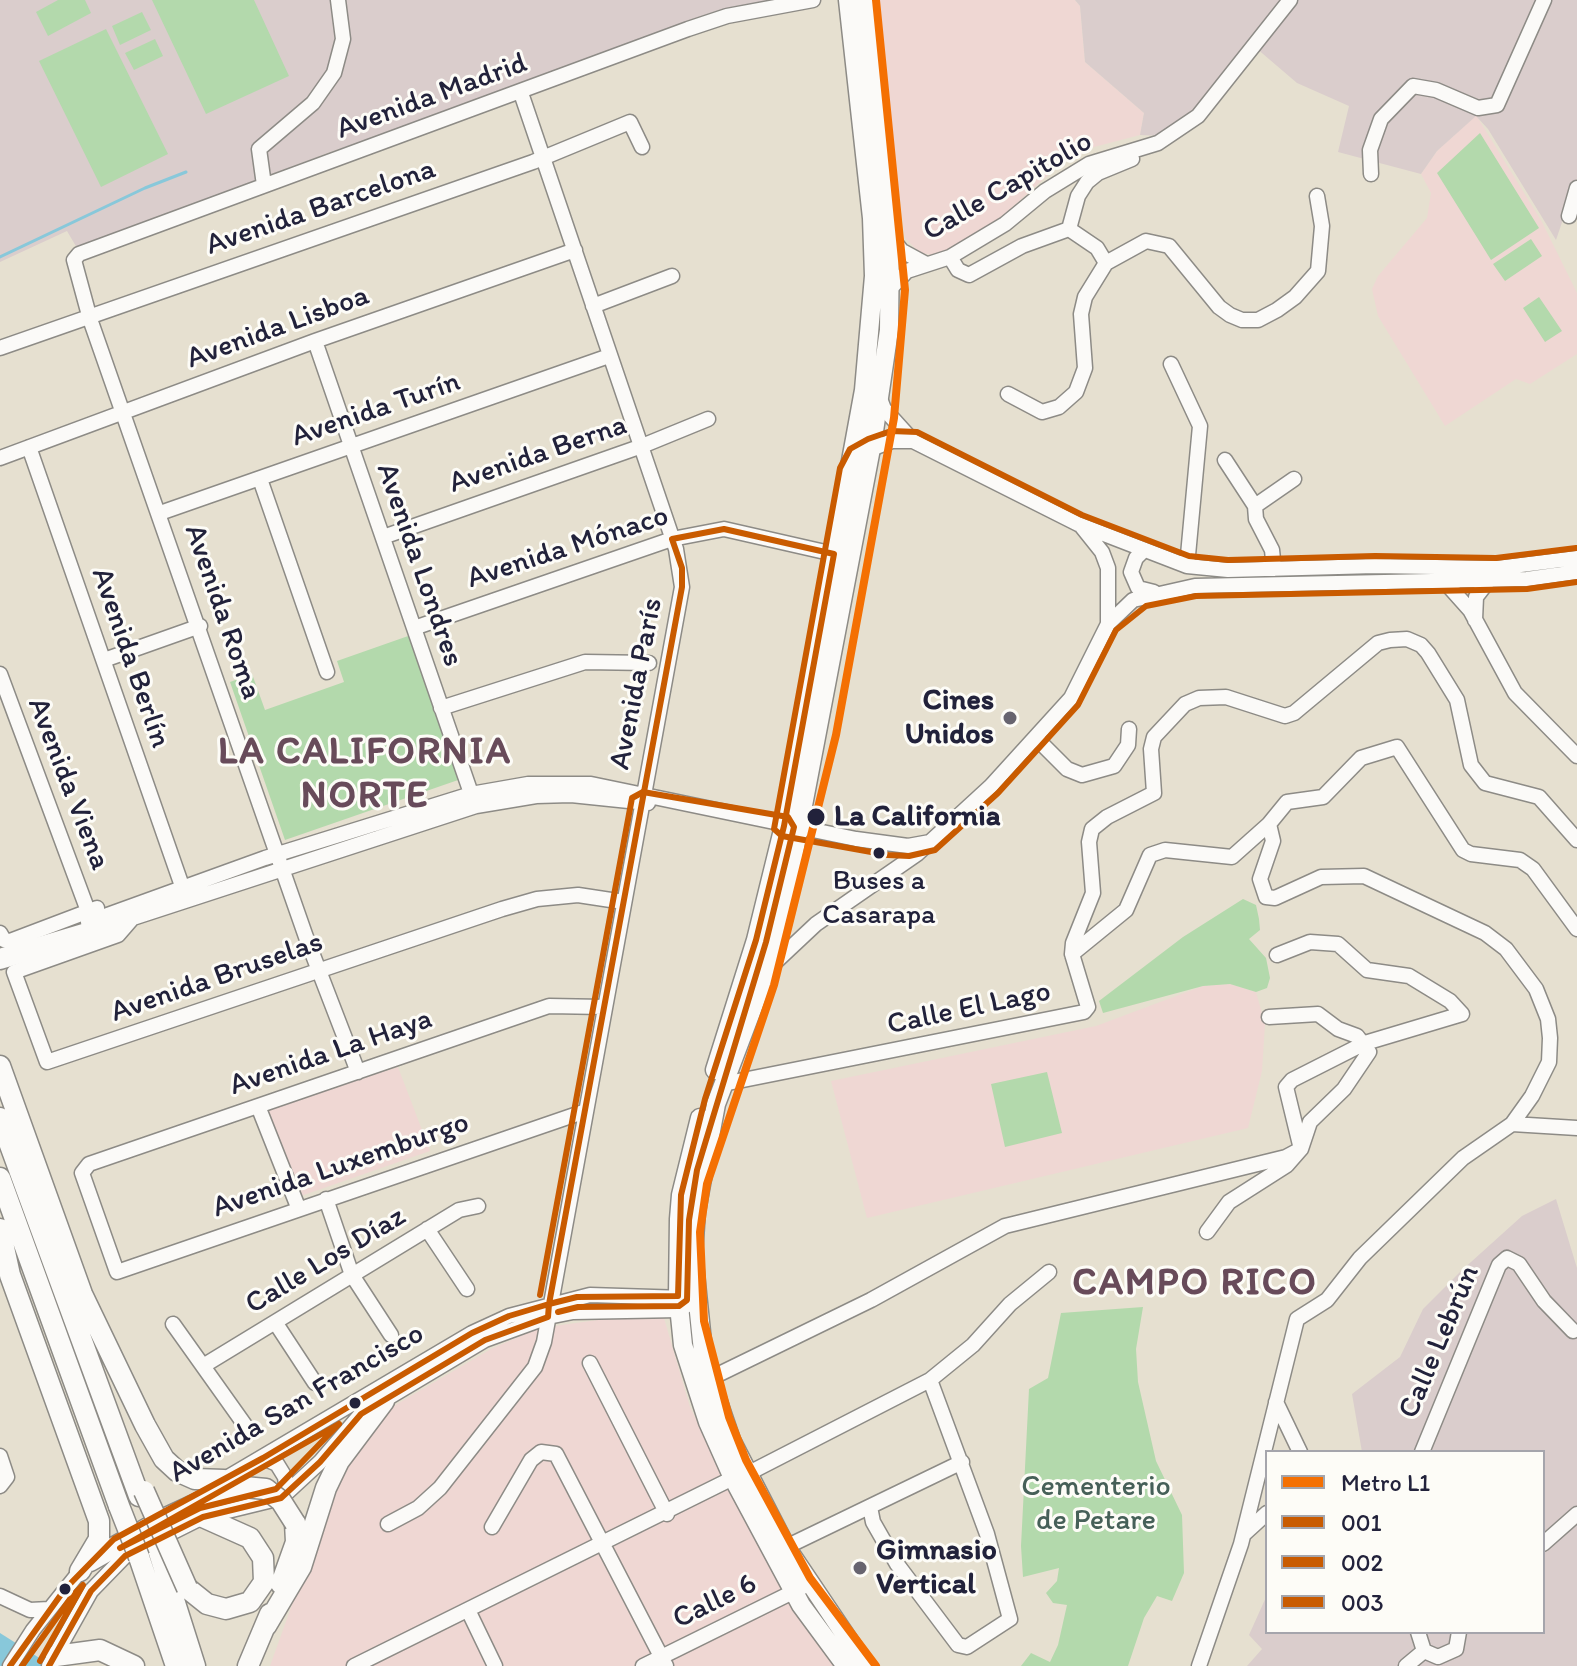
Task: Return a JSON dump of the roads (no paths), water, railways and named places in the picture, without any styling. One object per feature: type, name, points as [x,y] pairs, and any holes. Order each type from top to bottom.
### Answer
[{"type":"highway","points":[[0,949],[89,922]]},
{"type":"highway","points":[[7,966],[89,922]]},
{"type":"highway","points":[[0,1066],[82,1294],[155,1444],[164,1459],[185,1476],[224,1480]]},
{"type":"highway","points":[[0,1118],[119,1442],[187,1588],[207,1604],[226,1609],[250,1602],[264,1582],[263,1558],[250,1538],[203,1517]]},
{"type":"highway","points":[[0,1178],[176,1666]]},
{"type":"highway","points":[[0,1229],[10,1275],[99,1521],[99,1539],[85,1566]]},
{"type":"highway","points":[[266,1626],[301,1567],[326,1488],[339,1461],[384,1401]]},
{"type":"highway","points":[[85,1566],[164,1519],[224,1491],[244,1487],[266,1489],[281,1501],[295,1523],[296,1542],[248,1666]]},
{"type":"highway","points":[[142,1494],[195,1666]]},
{"type":"highway","points":[[53,1661],[100,1650],[134,1666]]},
{"type":"main road","points":[[848,0],[872,218],[874,276],[864,390],[834,554],[767,970],[723,1084],[707,1142],[685,1302],[740,1476],[786,1547],[801,1588],[866,1666]]},
{"type":"main road","points":[[846,1666],[740,1476],[689,1366],[679,1219],[687,1168],[791,827],[871,448],[889,330],[890,236],[866,0]]},
{"type":"street","points":[[264,185],[259,149],[313,103],[334,73],[343,39],[338,0]]},
{"type":"street","name":"Avenida Madrid","points":[[74,260],[79,254],[727,16],[813,0]]},
{"type":"street","name":"Calle Capitolio","points":[[890,289],[907,271],[950,257],[1005,224],[1045,191],[1089,164],[1167,138],[1198,116],[1290,0]]},
{"type":"street","points":[[1371,174],[1370,150],[1381,119],[1413,86],[1436,90],[1478,108],[1497,105],[1544,0]]},
{"type":"street","name":"Avenida París","points":[[388,1524],[418,1508],[440,1488],[535,1367],[549,1310],[682,587],[682,568],[521,93]]},
{"type":"street","name":"Avenida Barcelona","points":[[0,348],[543,158],[630,122],[642,147]]},
{"type":"street","points":[[1069,229],[1078,196],[1087,182],[1098,173],[1133,159],[1149,145]]},
{"type":"street","points":[[1569,216],[1577,188]]},
{"type":"street","points":[[1008,394],[1042,412],[1059,407],[1076,392],[1085,368],[1081,314],[1085,297],[1106,263],[1131,246],[1159,242],[1169,246],[1219,307],[1242,320],[1258,320],[1295,297],[1318,271],[1322,226],[1317,196]]},
{"type":"street","points":[[950,257],[958,270],[969,275],[1022,246],[1069,229]]},
{"type":"street","points":[[1069,229],[1097,248],[1106,263]]},
{"type":"street","name":"Calle Capitolio","points":[[890,236],[902,251],[926,264]]},
{"type":"street","name":"Avenida Lisboa","points":[[0,458],[315,341],[575,250]]},
{"type":"street","name":"Avenida Roma","points":[[74,260],[90,319],[319,970],[358,1072]]},
{"type":"street","points":[[593,306],[672,276]]},
{"type":"street","name":"Avenida Londres","points":[[315,341],[474,800]]},
{"type":"street","name":"Avenida Turín","points":[[160,513],[609,356]]},
{"type":"street","points":[[1171,364],[1200,426],[1187,566]]},
{"type":"street","points":[[878,392],[884,409],[913,441],[1078,524],[1187,566],[1274,569],[1497,568],[1577,558]]},
{"type":"street","name":"Avenida Berna","points":[[383,537],[642,446],[708,419]]},
{"type":"street","points":[[850,470],[858,456],[871,448],[892,441],[913,441]]},
{"type":"street","name":"Avenida Berlín","points":[[29,447],[182,886]]},
{"type":"street","points":[[1225,460],[1255,506],[1256,519],[1272,550],[1274,569]]},
{"type":"street","points":[[260,479],[327,672]]},
{"type":"street","points":[[1255,506],[1294,479]]},
{"type":"street","points":[[767,970],[816,924],[902,866],[930,842],[991,786],[1079,686],[1108,624],[1111,590],[1106,559],[1078,524]]},
{"type":"street","name":"Avenida Mónaco","points":[[414,628],[672,539],[724,529],[740,530],[834,554]]},
{"type":"street","points":[[1143,551],[1136,558],[1131,572],[1138,588],[1156,592]]},
{"type":"street","points":[[1108,624],[1133,600],[1156,592],[1195,586],[1445,582],[1577,572]]},
{"type":"street","points":[[1475,621],[1476,597],[1490,579]]},
{"type":"street","points":[[1445,582],[1475,621],[1515,693],[1577,756]]},
{"type":"street","points":[[104,660],[200,626]]},
{"type":"street","points":[[1072,954],[1073,943],[1093,893],[1089,842],[1092,829],[1107,817],[1154,793],[1151,749],[1154,737],[1185,704],[1199,698],[1226,697],[1285,716],[1294,713],[1378,643],[1390,640],[1407,639],[1421,645],[1428,653],[1457,700],[1471,765],[1485,783],[1539,797],[1577,840]]},
{"type":"street","points":[[441,708],[585,662],[649,663]]},
{"type":"street","name":"Avenida Viena","points":[[0,674],[4,699],[89,922]]},
{"type":"street","points":[[1036,738],[1067,769],[1082,775],[1114,766],[1128,745],[1129,729]]},
{"type":"street","points":[[1199,1666],[1243,1535],[1297,1319],[1327,1300],[1360,1258],[1463,1158],[1512,1124],[1532,1096],[1549,1062],[1548,1019],[1536,989],[1506,949],[1485,933],[1364,876],[1321,877],[1275,898],[1266,897],[1260,879],[1273,841],[1269,824],[1287,802],[1323,797],[1361,758],[1378,750],[1397,747],[1463,850],[1471,854],[1520,860],[1533,869],[1577,929]]},
{"type":"street","points":[[7,966],[118,935],[128,914],[182,886],[279,854],[474,800],[563,795],[642,797],[890,845],[930,842]]},
{"type":"street","points":[[0,934],[10,941],[128,914],[285,869],[474,800]]},
{"type":"street","name":"Calle El Lago","points":[[723,1084],[1084,1012],[1088,1007],[1072,954],[1126,910],[1141,873],[1156,851],[1232,857],[1269,824]]},
{"type":"street","name":"Avenida Bruselas","points":[[7,966],[44,1059],[53,1062],[537,899],[578,895],[624,902]]},
{"type":"street","points":[[89,922],[112,905],[128,914]]},
{"type":"street","points":[[1277,955],[1310,942],[1338,944],[1367,970],[1409,976],[1450,1001],[1462,1014],[1365,1043],[1292,1080],[1286,1087],[1301,1149]]},
{"type":"street","name":"Avenida La Haya","points":[[117,1272],[82,1173],[89,1164],[549,1006],[604,1007]]},
{"type":"street","points":[[1207,1232],[1229,1202],[1287,1165],[1301,1149],[1310,1122],[1344,1089],[1369,1052],[1365,1043],[1318,1014],[1269,1017]]},
{"type":"street","points":[[258,1106],[298,1207]]},
{"type":"street","name":"Avenida Luxemburgo","points":[[117,1272],[298,1207],[583,1112]]},
{"type":"street","points":[[1512,1124],[1577,1128]]},
{"type":"street","points":[[709,1379],[871,1300],[1005,1226],[1286,1157],[1301,1149]]},
{"type":"street","points":[[326,1199],[352,1275],[391,1335]]},
{"type":"street","name":"Calle Los Díaz","points":[[203,1366],[459,1210],[478,1206]]},
{"type":"street","points":[[427,1229],[467,1289]]},
{"type":"street","name":"Calle Lebrún","points":[[1423,1450],[1499,1265],[1507,1258],[1519,1264],[1544,1301],[1573,1331]]},
{"type":"street","points":[[354,1666],[603,1546],[930,1380],[962,1355],[1010,1304],[1049,1272]]},
{"type":"street","name":"Avenida San Francisco","points":[[53,1661],[80,1606],[111,1568],[148,1542],[203,1517],[281,1498],[320,1462],[361,1414],[485,1340],[590,1295],[685,1302]]},
{"type":"street","name":"Avenida San Francisco","points":[[10,1666],[49,1609],[85,1566],[114,1539],[263,1458],[472,1333],[509,1316],[549,1310]]},
{"type":"street","points":[[275,1322],[315,1383]]},
{"type":"street","points":[[173,1324],[247,1428]]},
{"type":"street","points":[[590,1363],[667,1514]]},
{"type":"street","points":[[870,1507],[873,1522],[897,1564],[954,1639],[967,1647],[1010,1619],[962,1462],[930,1380]]},
{"type":"street","points":[[1276,1402],[1299,1450]]},
{"type":"street","points":[[492,1527],[531,1460],[541,1452],[556,1454],[663,1662]]},
{"type":"street","points":[[0,1456],[4,1482]]},
{"type":"street","points":[[263,1458],[277,1464],[285,1477],[281,1498]]},
{"type":"street","points":[[786,1547],[962,1462]]},
{"type":"street","points":[[1545,1542],[1577,1514]]},
{"type":"street","points":[[1243,1535],[1265,1515]]},
{"type":"street","name":"Calle 6","points":[[643,1666],[663,1662],[801,1588]]},
{"type":"street","points":[[0,1596],[34,1611],[49,1609]]},
{"type":"street","points":[[17,1606],[33,1630]]},
{"type":"street","points":[[468,1610],[495,1666]]},
{"type":"street","points":[[1419,1634],[1424,1651],[1438,1657],[1448,1655],[1458,1644],[1459,1634]]},
{"type":"street","points":[[1406,1666],[1424,1651]]},
{"type":"water","points":[[0,1633],[52,1666],[0,1666]]},
{"type":"waterway","points":[[0,257],[145,188],[186,172]]},
{"type":"metro line","name":"L1","points":[[876,0],[905,290],[894,418],[836,735],[774,985],[707,1184],[700,1232],[704,1321],[729,1417],[746,1460],[810,1578],[876,1666]]},
{"type":"place","name":"Cines Unidos","points":[[1010,718]]},
{"type":"place","name":"La California","points":[[816,817]]},
{"type":"place","name":"Buses a Casarapa","points":[[879,853]]},
{"type":"place","name":"Gimnasio Vertical","points":[[860,1568]]},
{"type":"district","name":"LA CALIFORNIA NORTE","points":[[365,775]]},
{"type":"district","name":"CAMPO RICO","points":[[1195,1284]]},
{"type":"park label","name":"Cementerio de Petare","points":[[1096,1504]]}]
